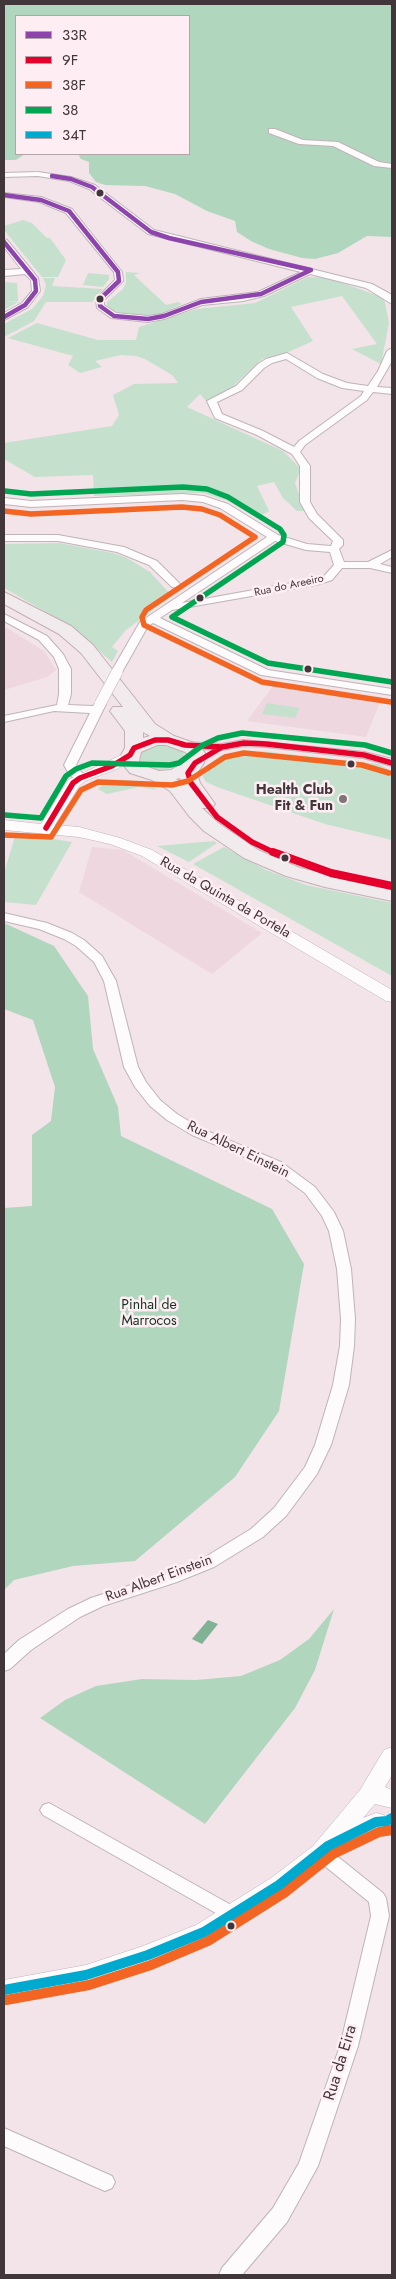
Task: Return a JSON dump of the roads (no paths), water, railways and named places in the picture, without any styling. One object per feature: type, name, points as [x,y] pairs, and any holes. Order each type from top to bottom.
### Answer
[{"type":"main road","points":[[4,597],[65,630],[87,648],[149,728],[196,753],[194,765],[188,773],[191,783],[213,812],[252,842],[303,865],[392,886]]},
{"type":"main road","points":[[4,608],[46,630],[75,652],[134,731],[130,762],[136,768],[176,787],[195,812],[211,827],[252,854],[293,872],[325,881],[392,895]]},
{"type":"main road","points":[[132,752],[149,742],[177,742]]},
{"type":"main road","points":[[152,774],[171,775],[183,772],[194,765]]},
{"type":"street","points":[[272,131],[302,142],[335,144],[377,164],[392,166]]},
{"type":"street","points":[[4,175],[38,174],[71,179],[92,187],[151,232],[169,238],[312,270],[369,286],[390,297],[392,301]]},
{"type":"street","points":[[4,195],[41,200],[69,211],[118,272],[119,281],[100,299],[100,306],[114,316],[148,319],[164,316],[201,302],[244,298],[261,294],[312,270]]},
{"type":"street","points":[[4,242],[35,280],[36,291],[25,305],[4,317]]},
{"type":"street","points":[[4,273],[27,271]]},
{"type":"street","points":[[392,351],[384,371],[371,390],[364,398],[302,443],[295,452],[260,433],[218,416],[212,401],[239,388],[260,366],[269,361],[287,356],[320,376],[345,386],[371,390],[392,391]]},
{"type":"street","name":"Rua do Areeiro","points":[[168,607],[180,607],[316,582],[328,578],[339,564],[338,556],[334,549],[338,544],[338,540],[312,516],[305,502],[305,466],[295,452]]},
{"type":"street","points":[[4,501],[32,504],[182,497],[204,499],[224,506],[274,537],[306,548],[334,549]]},
{"type":"street","points":[[80,778],[73,772],[70,765],[139,630],[152,618],[274,537]]},
{"type":"street","points":[[4,538],[58,538],[120,549],[152,563],[165,572],[176,585]]},
{"type":"street","points":[[370,565],[392,553]]},
{"type":"street","points":[[339,564],[370,565],[392,570]]},
{"type":"street","points":[[4,617],[43,638],[60,656],[65,669],[65,694],[62,708]]},
{"type":"street","points":[[152,618],[265,672],[392,692]]},
{"type":"street","points":[[5,720],[54,708],[99,707]]},
{"type":"street","points":[[177,742],[222,747],[266,744],[364,755],[392,763]]},
{"type":"street","points":[[194,765],[222,747]]},
{"type":"street","points":[[46,828],[67,791],[80,778],[96,772],[132,752]]},
{"type":"street","points":[[364,755],[392,753]]},
{"type":"street","points":[[96,772],[152,774]]},
{"type":"street","name":"Rua da Quinta da Portela","points":[[4,825],[46,828],[96,836],[147,853],[392,997]]},
{"type":"street","name":"Rua Albert Einstein","points":[[4,916],[43,926],[68,936],[80,943],[98,959],[110,981],[131,1067],[140,1084],[155,1103],[172,1117],[197,1132],[276,1165],[310,1190],[329,1215],[340,1248],[348,1319],[347,1346],[341,1385],[323,1445],[311,1470],[280,1512],[249,1538],[208,1563],[171,1578],[97,1602],[74,1613],[25,1645],[4,1664]]},
{"type":"street","points":[[4,1990],[86,1975],[148,1955],[204,1932],[234,1915],[279,1885],[324,1849],[365,1801],[392,1756]]},
{"type":"street","points":[[365,1801],[379,1794],[392,1799]]},
{"type":"street","points":[[365,1801],[366,1818],[384,1820]]},
{"type":"street","points":[[49,1810],[234,1915]]},
{"type":"street","points":[[324,1849],[384,1820]]},
{"type":"street","name":"Rua da Eira","points":[[228,2275],[280,2215],[308,2166],[349,2046],[380,1916],[377,1898],[324,1849]]},
{"type":"street","points":[[4,2137],[105,2182]]},
{"type":"place","name":"Health Club Fit & Fun","points":[[343,799]]},
{"type":"park label","name":"Pinhal de Marrocos","points":[[149,1314]]}]
